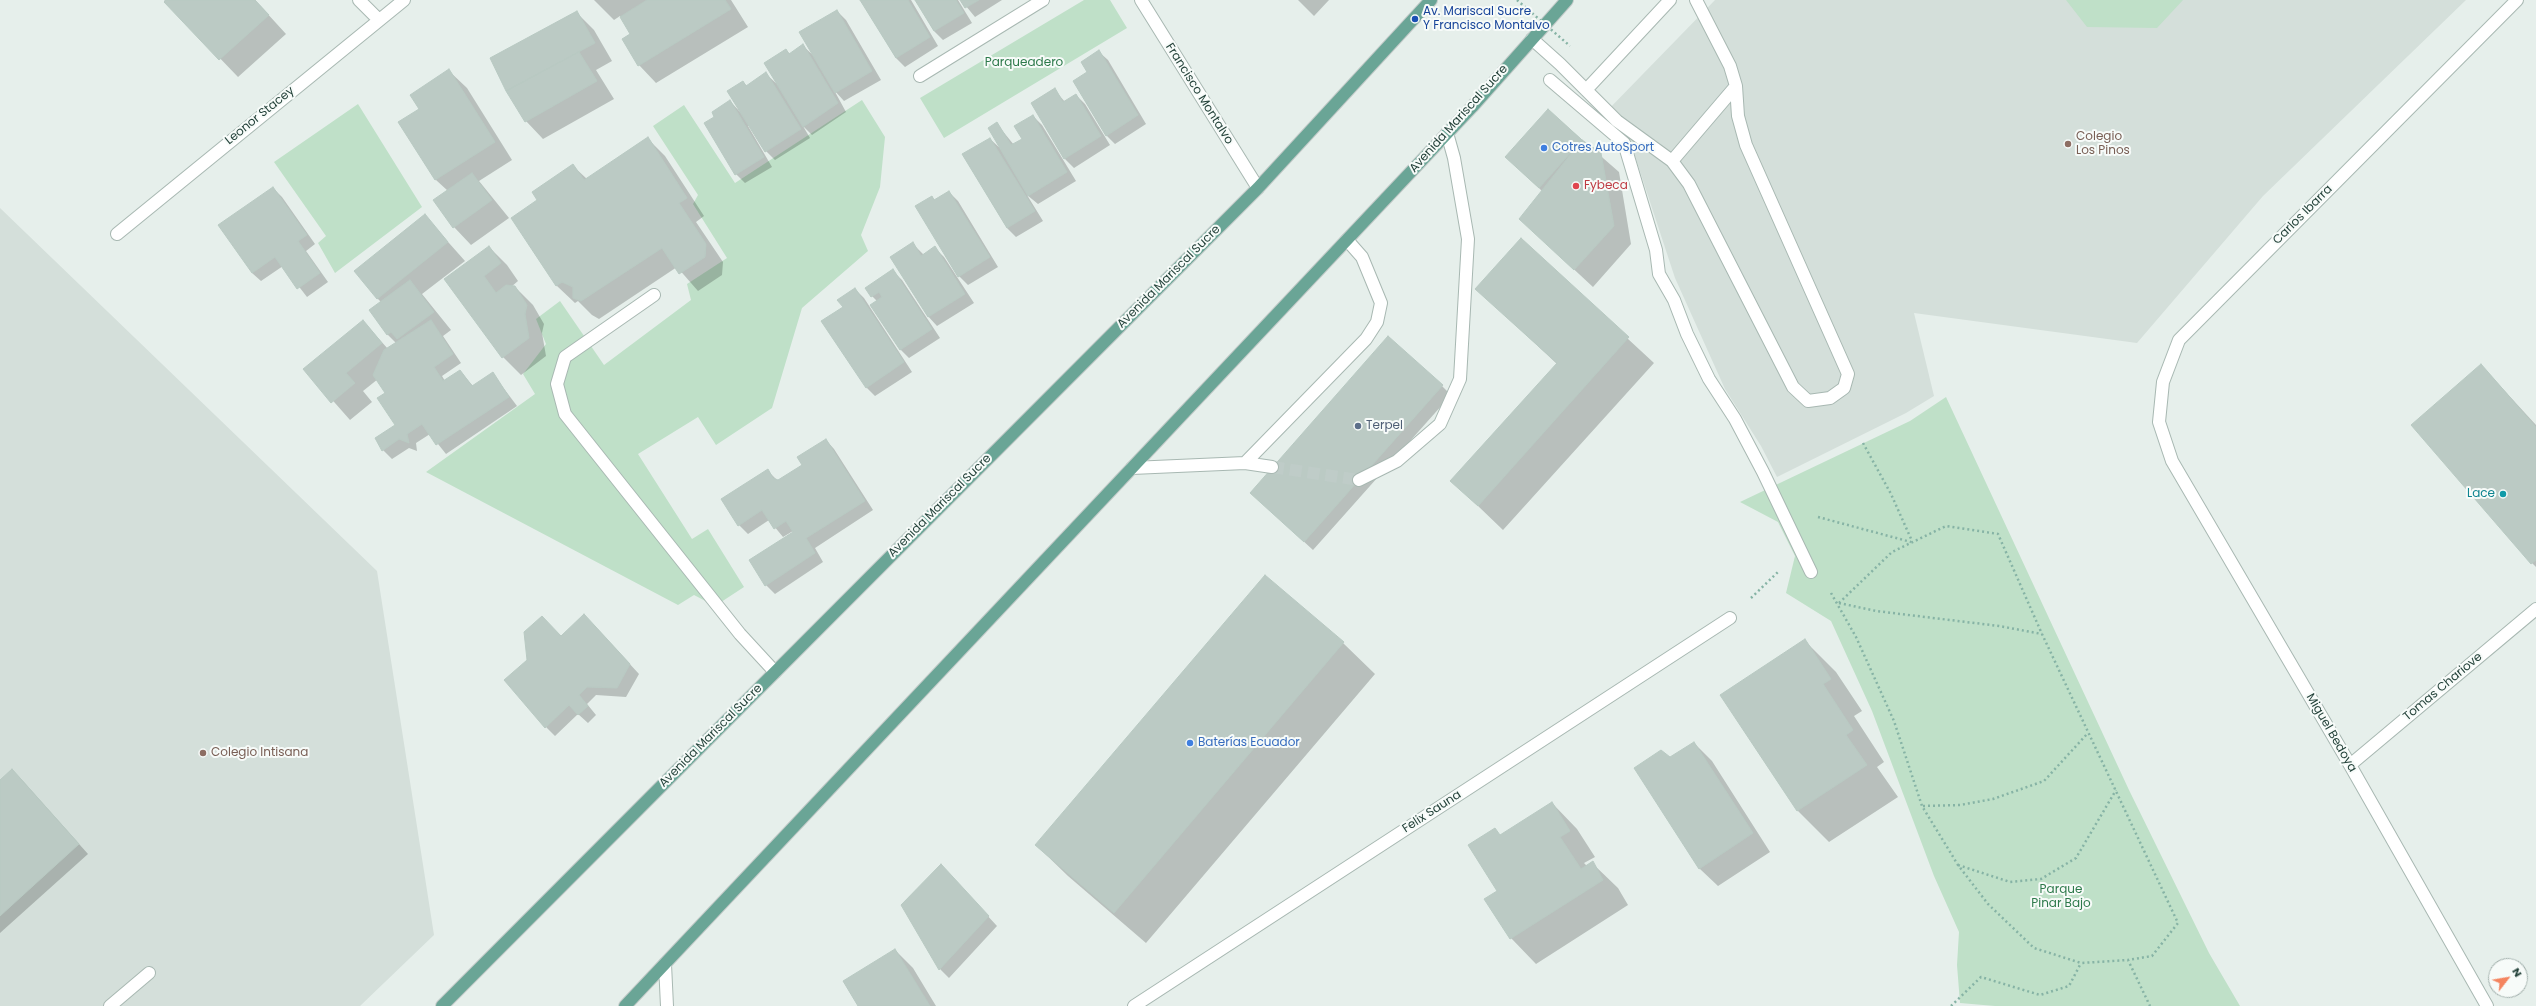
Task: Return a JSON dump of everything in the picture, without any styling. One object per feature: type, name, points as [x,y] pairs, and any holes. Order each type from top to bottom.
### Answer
[{"type":"main road","name":"Avenida Mariscal Sucre","points":[[442,1006],[1258,188],[1431,0]]},
{"type":"main road","name":"Avenida Mariscal Sucre","points":[[625,1006],[1447,134],[1567,0]]},
{"type":"street","points":[[359,0],[378,19]]},
{"type":"street","name":"Leonor Stacey","points":[[117,234],[378,19],[404,0]]},
{"type":"street","points":[[920,76],[1044,0]]},
{"type":"street","name":"Francisco Montalvo","points":[[1141,0],[1258,188]]},
{"type":"street","points":[[1586,90],[1670,0]]},
{"type":"street","points":[[1532,39],[1617,121],[1672,161],[1689,184],[1792,387],[1808,401],[1830,398],[1844,388],[1848,374],[1746,144],[1738,116],[1736,86],[1730,66],[1696,0]]},
{"type":"street","name":"Carlos Ibarra","points":[[2172,461],[2159,422],[2164,382],[2179,340],[2517,0]]},
{"type":"street","points":[[1550,80],[1624,143],[1656,250],[1659,274],[1674,300],[1687,334],[1709,379],[1735,419],[1782,507],[1812,572]]},
{"type":"street","points":[[1672,161],[1736,86]]},
{"type":"street","points":[[1359,480],[1397,461],[1440,424],[1460,379],[1468,239],[1454,158],[1447,134]]},
{"type":"street","points":[[1245,462],[1366,339],[1377,322],[1381,303],[1362,257],[1347,240]]},
{"type":"street","points":[[654,296],[565,358],[557,384],[565,414],[740,634],[775,672]]},
{"type":"street","name":"Miguel Bedoya","points":[[2172,461],[2350,765],[2487,1006]]},
{"type":"street","points":[[1132,468],[1245,462],[1272,467]]},
{"type":"street","name":"Tomas Chariove","points":[[2350,765],[2536,609]]},
{"type":"street","name":"Felix Sauna","points":[[1134,1006],[1730,618]]},
{"type":"street","points":[[665,964],[667,1006]]},
{"type":"street","points":[[110,1006],[149,973]]},
{"type":"path","points":[[1518,0],[1570,46]]},
{"type":"path","points":[[1863,443],[1891,494],[1912,542]]},
{"type":"path","points":[[1782,507],[1912,542]]},
{"type":"path","points":[[1946,526],[1998,534],[2042,634],[2178,923],[2152,956],[2128,960],[2081,963],[2034,948],[1988,904],[1958,864],[1922,806],[1894,721],[1839,603],[1892,552],[1946,526]]},
{"type":"path","points":[[1839,603],[1876,611],[1999,626],[2042,634]]},
{"type":"path","points":[[1922,806],[1960,805],[1993,799],[2044,781],[2088,733]]},
{"type":"path","points":[[1958,864],[2010,882],[2041,879],[2076,858],[2116,790]]},
{"type":"path","points":[[2128,960],[2150,1006]]},
{"type":"path","points":[[1951,1006],[1981,977],[2040,995],[2069,986],[2081,963]]},
{"type":"shaded area","name":"Colegio Los Pinos","points":[[1715,0],[2466,0],[2263,196],[2137,343],[1914,313],[1934,396],[1906,413],[1777,477],[1761,446],[1725,389],[1675,278],[1629,138],[1604,114]]},
{"type":"shaded area","name":"Colegio Intisana","points":[[0,208],[377,571],[434,935],[360,1006],[0,1006]]},
{"type":"green space","name":"Parqueadero","points":[[1084,0],[1110,0],[1127,28],[944,138],[920,98]]},
{"type":"green space","points":[[2066,0],[2183,0],[2157,28],[2087,27]]},
{"type":"green space","points":[[862,100],[885,137],[880,187],[861,235],[868,251],[802,308],[772,408],[716,445],[698,417],[638,454],[692,539],[708,529],[744,587],[715,606],[694,595],[678,605],[426,472],[535,394],[523,374],[546,344],[536,319],[560,301],[604,365],[691,300],[687,284],[727,258],[693,204],[698,195],[653,126],[684,105],[735,183]]},
{"type":"green space","points":[[358,104],[422,207],[335,273],[318,243],[326,236],[274,162]]},
{"type":"green space","name":"Parque Pinar Bajo","points":[[1946,397],[2129,790],[2209,953],[2240,1006],[1995,1006],[1960,1003],[1957,965],[1959,932],[1934,876],[1872,711],[1831,621],[1786,593],[1795,556],[1778,522],[1740,502],[1910,421]]},
{"type":"building","points":[[166,0],[255,0],[269,15],[219,60],[164,2]]},
{"type":"building","points":[[647,0],[725,0],[731,9],[638,66],[622,39],[630,34],[620,17]]},
{"type":"building","points":[[860,0],[908,0],[930,37],[896,58]]},
{"type":"building","points":[[915,0],[956,0],[964,13],[934,31]]},
{"type":"building","points":[[960,0],[979,0],[965,8]]},
{"type":"building","points":[[837,10],[872,71],[835,93],[799,32]]},
{"type":"building","points":[[577,11],[595,43],[506,91],[490,58]]},
{"type":"building","points":[[803,44],[838,103],[803,127],[764,63],[786,49],[789,54]]},
{"type":"building","points":[[1099,50],[1138,115],[1106,136],[1073,81],[1087,72],[1081,62]]},
{"type":"building","points":[[579,52],[597,81],[525,122],[506,91]]},
{"type":"building","points":[[449,69],[495,142],[435,180],[398,122],[419,109],[410,95]]},
{"type":"building","points":[[766,72],[801,129],[765,152],[727,91],[743,81],[746,86]]},
{"type":"building","points":[[1055,88],[1063,102],[1076,94],[1101,136],[1064,159],[1031,103]]},
{"type":"building","points":[[730,100],[764,157],[735,175],[704,123],[714,117],[712,112]]},
{"type":"building","name":"Cotres AutoSport","points":[[1548,109],[1582,140],[1539,188],[1505,157]]},
{"type":"building","points":[[1033,115],[1067,172],[1028,196],[988,128],[997,122],[1011,145],[1022,139],[1014,126]]},
{"type":"building","points":[[648,137],[687,198],[679,203],[706,244],[705,257],[679,274],[662,248],[581,301],[573,298],[573,287],[562,282],[556,286],[511,218],[537,200],[532,192],[573,164],[584,180]]},
{"type":"building","points":[[990,138],[1035,211],[1007,228],[962,154]]},
{"type":"building","name":"Fybeca","points":[[1582,140],[1601,153],[1614,226],[1574,270],[1519,219]]},
{"type":"building","points":[[472,173],[492,200],[453,228],[433,200]]},
{"type":"building","points":[[273,187],[307,235],[298,241],[320,273],[297,289],[275,257],[252,273],[218,225]]},
{"type":"building","points":[[949,191],[990,257],[958,277],[915,206],[932,196],[934,200]]},
{"type":"building","points":[[425,214],[448,242],[377,299],[354,271]]},
{"type":"building","points":[[1521,238],[1629,337],[1478,506],[1450,481],[1557,363],[1475,289]]},
{"type":"building","points":[[913,242],[921,256],[935,246],[965,294],[928,317],[890,257]]},
{"type":"building","points":[[489,246],[501,263],[484,276],[496,293],[506,285],[515,286],[527,305],[525,314],[529,338],[502,358],[444,279]]},
{"type":"building","points":[[893,269],[932,329],[900,350],[870,305],[882,297],[879,292],[871,297],[865,288]]},
{"type":"building","points":[[410,280],[434,312],[397,339],[391,332],[387,335],[369,310]]},
{"type":"building","points":[[855,288],[904,362],[866,388],[821,321],[843,307],[837,300]]},
{"type":"building","points":[[363,320],[382,343],[346,373],[355,383],[331,403],[303,369]]},
{"type":"building","points":[[431,320],[453,354],[434,367],[443,381],[460,370],[472,386],[493,372],[509,397],[436,445],[422,424],[407,434],[409,443],[399,439],[382,451],[375,438],[395,425],[377,398],[385,393],[373,375],[384,350]]},
{"type":"building","name":"Terpel","points":[[1388,336],[1443,385],[1304,542],[1250,493]]},
{"type":"building","name":"Lace","points":[[2481,364],[2536,427],[2536,560],[2531,564],[2411,425]]},
{"type":"building","points":[[826,439],[865,501],[806,538],[815,553],[765,586],[749,560],[793,532],[786,521],[774,529],[762,510],[738,526],[721,499],[768,469],[773,478],[778,480],[802,465],[797,457]]},
{"type":"building","name":"Baterías Ecuador","points":[[1265,575],[1344,642],[1114,913],[1035,845]]},
{"type":"building","points":[[584,614],[630,664],[617,688],[587,687],[579,695],[588,706],[578,715],[569,705],[545,728],[504,680],[527,660],[524,632],[542,616],[561,636]]},
{"type":"building","points":[[1805,639],[1831,679],[1823,684],[1853,730],[1846,735],[1867,765],[1797,811],[1720,695]]},
{"type":"building","points":[[1694,742],[1753,833],[1699,869],[1634,768],[1661,750],[1670,757]]},
{"type":"building","points":[[12,769],[79,844],[0,916],[0,780]]},
{"type":"building","points":[[1552,802],[1570,831],[1560,837],[1581,869],[1593,861],[1603,880],[1510,939],[1484,899],[1497,891],[1468,845],[1495,828],[1500,835]]},
{"type":"building","points":[[941,864],[989,916],[939,970],[901,905]]},
{"type":"building","points":[[895,949],[930,1006],[858,1006],[843,981]]},
{"type":"tunnel","points":[[1272,467],[1359,480]]},
{"type":"place","name":"Av. Mariscal Sucre Y Francisco Montalvo","points":[[1415,19]]},
{"type":"place","name":"Colegio Los Pinos","points":[[2068,144]]},
{"type":"place","name":"Cotres AutoSport","points":[[1544,148]]},
{"type":"place","name":"Fybeca","points":[[1576,186]]},
{"type":"place","name":"Terpel","points":[[1358,426]]},
{"type":"place","name":"Lace","points":[[2503,494]]},
{"type":"place","name":"Baterías Ecuador","points":[[1190,743]]},
{"type":"place","name":"Colegio Intisana","points":[[203,753]]}]
